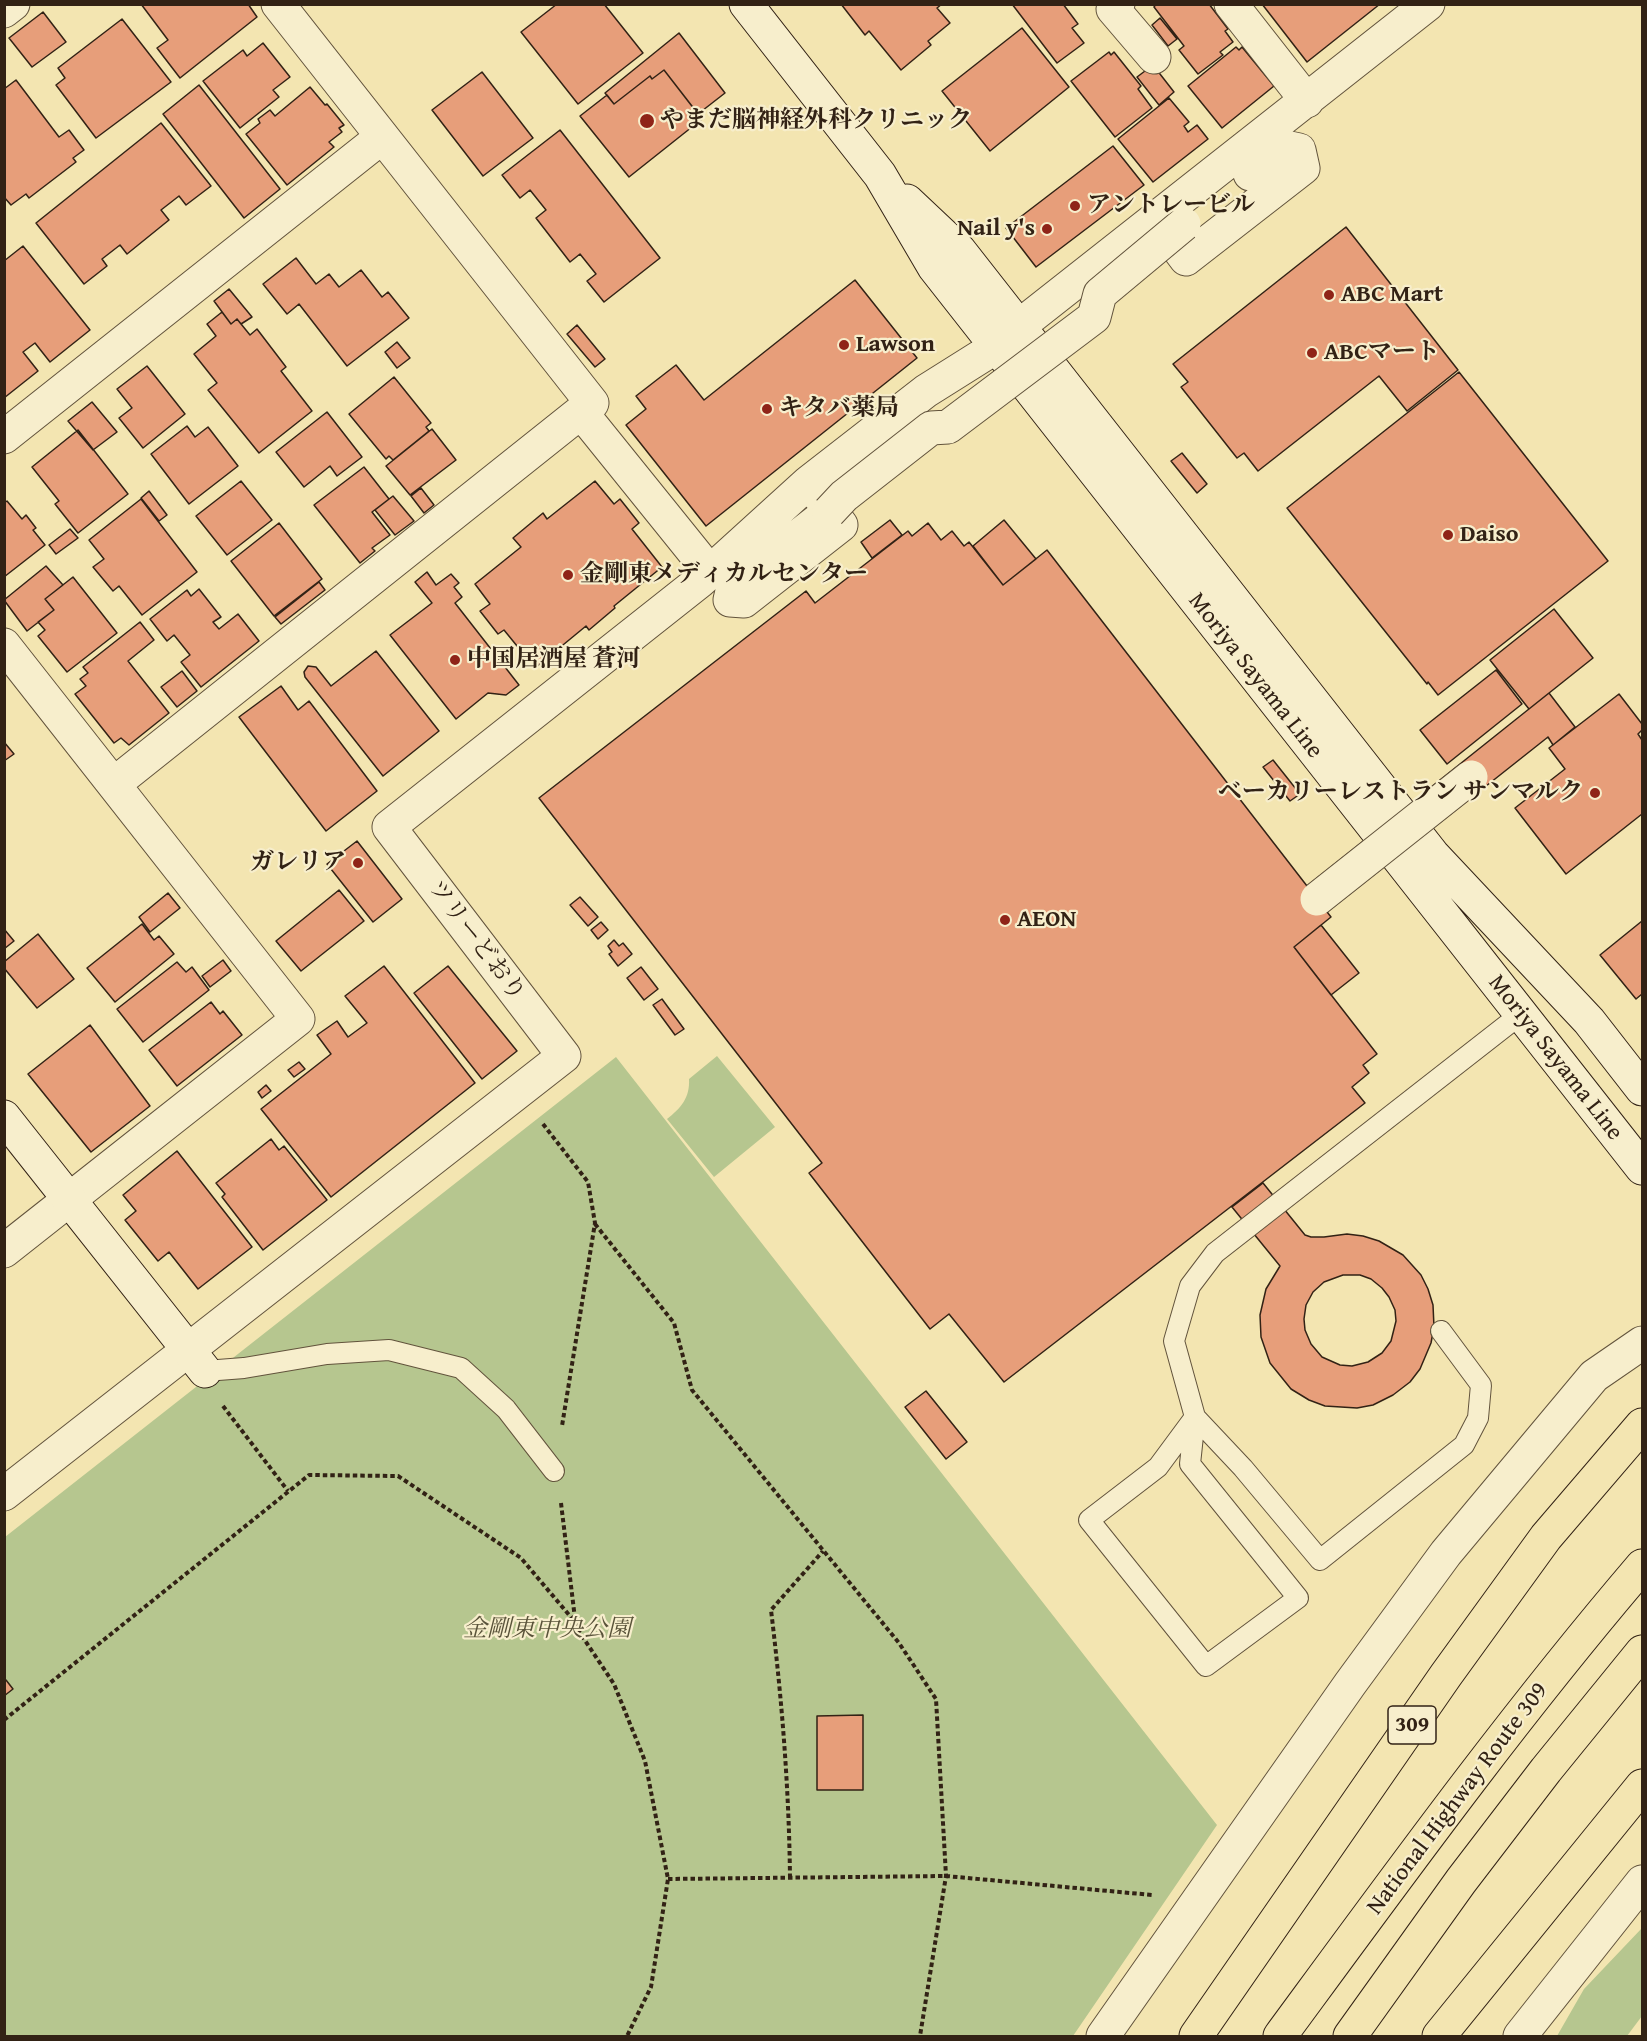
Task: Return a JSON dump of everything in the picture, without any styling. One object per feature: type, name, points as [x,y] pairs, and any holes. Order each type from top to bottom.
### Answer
[{"type":"highway","name":"309","points":[[1196,2037],[1439,1685],[1546,1537],[1642,1425]]},
{"type":"highway","name":"National Highway Route 309","points":[[1280,2037],[1400,1871],[1503,1736],[1642,1566]]},
{"type":"highway","points":[[1350,2037],[1461,1881],[1546,1770],[1642,1652]]},
{"type":"highway","points":[[1439,2037],[1642,1786]]},
{"type":"street","points":[[4,11],[13,4]]},
{"type":"street","points":[[114,784],[592,403],[278,4]]},
{"type":"street","name":"Moriya Sayama Line","points":[[746,4],[880,175],[934,267],[1007,337],[1433,855],[1589,1021],[1642,1089]]},
{"type":"street","points":[[1118,4],[1113,9],[1154,57]]},
{"type":"street","points":[[1230,4],[1307,100]]},
{"type":"street","points":[[581,412],[710,572],[809,482],[926,391],[1007,337],[1162,227],[1307,100],[1428,4]]},
{"type":"street","points":[[4,437],[382,137]]},
{"type":"street","points":[[809,482],[841,525],[744,601],[730,600],[733,587],[830,512],[844,496],[931,428],[948,427],[1094,317],[1100,294],[1168,237],[1176,231],[1184,224],[1285,147],[1299,150],[1303,168],[1186,259],[1174,243],[1162,227]]},
{"type":"street","name":"Moriya Sayama Line","points":[[1007,337],[1521,1014],[1642,1168]]},
{"type":"street","name":"ツリーどおり","points":[[518,1092],[564,1056],[388,826],[710,572]]},
{"type":"street","points":[[4,645],[298,1019],[4,1251]]},
{"type":"street","points":[[1317,899],[1471,777]]},
{"type":"street","points":[[4,1494],[196,1360],[518,1092]]},
{"type":"street","points":[[4,1117],[196,1360]]},
{"type":"street","points":[[1103,2037],[1350,1684],[1446,1553],[1594,1376],[1642,1343]]},
{"type":"street","points":[[1520,2037],[1642,1882]]},
{"type":"lane","points":[[1195,1417],[1158,1467],[1089,1520],[1206,1666],[1298,1598],[1190,1464],[1195,1417],[1174,1341],[1190,1286],[1215,1253],[1521,1014]]},
{"type":"lane","points":[[1195,1417],[1244,1468],[1320,1560],[1464,1445],[1478,1418],[1481,1385],[1441,1331]]},
{"type":"lane","points":[[196,1360],[243,1368],[327,1354],[389,1350],[461,1368],[506,1409],[554,1471]]},
{"type":"path","points":[[518,1092],[588,1182],[595,1223],[554,1471],[562,1508],[576,1627],[614,1684],[645,1761],[668,1879],[651,1987],[627,2037]]},
{"type":"path","points":[[595,1223],[674,1323],[692,1390],[899,1643],[936,1698],[946,1876],[920,2037]]},
{"type":"path","points":[[196,1360],[215,1396],[288,1491]]},
{"type":"path","points":[[4,1720],[309,1475],[398,1476],[521,1558],[576,1622]]},
{"type":"path","points":[[790,1878],[789,1808],[783,1709],[771,1611],[823,1551]]},
{"type":"path","points":[[668,1879],[946,1876],[1199,1900]]},
{"type":"green space","points":[[717,1056],[775,1127],[714,1177],[667,1119],[684,1102],[689,1079]]},
{"type":"green space","name":"金剛東中央公園","points":[[616,1057],[1217,1825],[1073,2036],[5,2036],[5,1537]]},
{"type":"green space","points":[[1642,1928],[1642,2016],[1627,2036],[1557,2036],[1584,1989]]},
{"type":"building","points":[[141,4],[248,4],[257,17],[180,78],[157,48],[168,40]]},
{"type":"building","points":[[557,4],[604,4],[643,53],[578,104],[521,32]]},
{"type":"building","points":[[841,4],[942,4],[937,8],[950,23],[928,41],[931,45],[901,70],[869,31],[865,35]]},
{"type":"building","points":[[1012,4],[1063,4],[1078,24],[1072,28],[1084,43],[1057,63]]},
{"type":"building","points":[[1156,4],[1209,4],[1228,29],[1225,31],[1233,42],[1220,52],[1223,55],[1198,74],[1179,50],[1184,46],[1154,7]]},
{"type":"building","points":[[1262,4],[1380,4],[1307,62]]},
{"type":"building","points":[[43,12],[66,42],[32,67],[9,38]]},
{"type":"building","points":[[1160,18],[1177,39],[1168,46],[1152,25]]},
{"type":"building","points":[[122,19],[171,82],[96,138],[56,85],[65,78],[58,68]]},
{"type":"building","points":[[1022,28],[1069,87],[990,151],[942,91]]},
{"type":"building","points":[[679,33],[725,93],[698,114],[664,70],[652,79],[650,76],[614,104],[605,93]]},
{"type":"building","points":[[263,43],[290,77],[273,90],[279,97],[240,128],[203,81],[243,50],[247,56]]},
{"type":"building","points":[[1236,47],[1239,50],[1242,47],[1274,86],[1222,128],[1188,86]]},
{"type":"building","points":[[1109,52],[1111,55],[1114,52],[1141,86],[1138,89],[1152,108],[1115,137],[1071,81]]},
{"type":"building","points":[[1153,65],[1174,92],[1159,105],[1137,77]]},
{"type":"building","points":[[664,70],[702,119],[629,177],[580,116],[607,95],[614,104],[650,76],[652,79]]},
{"type":"building","points":[[482,72],[533,138],[483,176],[432,110]]},
{"type":"building","points":[[16,80],[59,137],[69,130],[84,150],[73,158],[76,162],[29,198],[26,194],[11,205],[4,197],[4,89]]},
{"type":"building","points":[[199,85],[280,189],[244,218],[163,114]]},
{"type":"building","points":[[310,87],[344,125],[339,128],[342,132],[329,142],[334,147],[287,185],[246,134],[260,123],[258,119],[270,110],[275,116]]},
{"type":"building","points":[[1169,98],[1189,122],[1184,126],[1188,132],[1197,125],[1208,139],[1153,182],[1118,139]]},
{"type":"building","points":[[161,123],[211,186],[186,205],[179,196],[161,210],[169,220],[127,254],[120,245],[102,259],[107,266],[84,284],[36,223]]},
{"type":"building","points":[[560,130],[660,258],[604,302],[587,281],[596,274],[580,254],[570,262],[536,218],[546,210],[530,190],[520,198],[502,175]]},
{"type":"building","name":"アントレービル","points":[[1113,146],[1144,185],[1036,267],[1006,228]]},
{"type":"building","name":"ABC Mart","points":[[1346,227],[1458,370],[1407,411],[1379,376],[1258,471],[1244,453],[1237,458],[1181,387],[1188,382],[1173,364]]},
{"type":"building","points":[[23,246],[90,330],[50,362],[35,343],[23,352],[38,371],[4,398],[4,261]]},
{"type":"building","points":[[296,258],[316,284],[329,274],[339,287],[361,270],[382,297],[388,292],[409,318],[347,366],[299,304],[287,314],[263,284]]},
{"type":"building","points":[[855,280],[917,358],[706,526],[626,425],[646,409],[636,396],[676,365],[704,400]]},
{"type":"building","points":[[229,289],[252,317],[241,324],[237,319],[231,324],[214,301]]},
{"type":"building","points":[[222,312],[231,324],[237,319],[250,335],[257,329],[286,367],[281,371],[312,411],[259,453],[208,390],[217,383],[194,354],[216,336],[207,324]]},
{"type":"building","points":[[577,325],[605,359],[595,367],[567,334]]},
{"type":"building","points":[[397,342],[410,358],[397,368],[385,352]]},
{"type":"building","points":[[147,366],[185,414],[143,448],[119,418],[132,408],[117,389]]},
{"type":"building","name":"Daiso","points":[[1459,372],[1608,561],[1438,695],[1287,508]]},
{"type":"building","points":[[394,377],[431,423],[426,427],[429,431],[393,460],[389,456],[386,459],[349,414]]},
{"type":"building","points":[[92,402],[117,432],[93,450],[68,421]]},
{"type":"building","points":[[327,412],[362,457],[337,476],[330,466],[304,487],[276,452]]},
{"type":"building","points":[[187,426],[195,437],[208,427],[238,466],[189,504],[151,454]]},
{"type":"building","points":[[432,429],[456,460],[410,495],[386,466]]},
{"type":"building","points":[[78,430],[128,494],[78,533],[55,504],[59,501],[32,467]]},
{"type":"building","points":[[1182,453],[1207,484],[1197,493],[1171,461]]},
{"type":"building","points":[[364,467],[389,499],[372,512],[390,535],[372,548],[375,551],[360,563],[314,505]]},
{"type":"building","points":[[241,481],[272,520],[227,555],[196,516]]},
{"type":"building","name":"金剛東メディカルセンター","points":[[595,481],[614,504],[620,499],[639,523],[632,529],[662,567],[614,606],[615,608],[589,630],[586,626],[535,668],[504,630],[498,634],[480,611],[490,604],[475,584],[521,547],[513,538],[543,513],[547,519]]},
{"type":"building","points":[[421,488],[434,505],[424,513],[411,496]]},
{"type":"building","points":[[149,491],[167,515],[159,521],[141,498]]},
{"type":"building","points":[[393,496],[414,521],[395,535],[375,510]]},
{"type":"building","points":[[141,499],[197,572],[142,615],[119,586],[113,591],[93,567],[104,559],[89,540]]},
{"type":"building","points":[[7,501],[22,519],[26,515],[36,528],[33,530],[45,545],[4,577],[4,503]]},
{"type":"building","points":[[890,520],[902,535],[872,558],[861,542]]},
{"type":"building","points":[[1004,520],[1036,559],[1003,585],[973,546]]},
{"type":"building","points":[[279,523],[322,579],[274,616],[231,561]]},
{"type":"building","points":[[928,523],[941,540],[952,531],[964,546],[969,542],[1003,585],[1047,550],[1331,917],[1294,947],[1377,1054],[1363,1065],[1369,1073],[1352,1087],[1365,1103],[1004,1382],[949,1314],[930,1329],[809,1173],[822,1163],[539,798],[806,591],[815,603],[908,531],[912,536]]},
{"type":"building","points":[[70,529],[78,538],[56,554],[49,545]]},
{"type":"building","points":[[46,566],[63,585],[45,599],[54,610],[27,631],[4,600]]},
{"type":"building","name":"中国居酒屋 蒼河","points":[[427,572],[436,585],[451,574],[459,583],[454,587],[462,597],[455,603],[519,685],[506,695],[488,693],[456,719],[390,635],[432,603],[415,582]]},
{"type":"building","points":[[73,577],[117,633],[67,672],[38,636],[45,630],[38,622],[54,610],[45,599]]},
{"type":"building","points":[[319,582],[325,590],[281,624],[275,617]]},
{"type":"building","points":[[199,589],[221,617],[213,622],[219,629],[238,614],[259,641],[201,687],[181,662],[190,655],[174,635],[167,641],[150,619],[187,590],[191,596]]},
{"type":"building","points":[[1554,609],[1593,658],[1529,709],[1490,660]]},
{"type":"building","points":[[140,622],[154,640],[128,661],[169,713],[129,745],[121,738],[114,743],[75,694],[86,686],[80,679],[88,673],[83,667]]},
{"type":"building","points":[[376,651],[439,731],[383,776],[305,677],[304,672],[308,666],[316,667],[331,686]]},
{"type":"building","points":[[1496,670],[1522,704],[1447,764],[1420,730]]},
{"type":"building","points":[[182,671],[197,691],[177,707],[161,687]]},
{"type":"building","points":[[281,686],[298,710],[309,701],[377,791],[326,831],[239,717]]},
{"type":"building","points":[[1549,693],[1575,727],[1553,745],[1548,737],[1327,912],[1307,886]]},
{"type":"building","points":[[1619,694],[1642,724],[1642,730],[1638,734],[1642,740],[1642,814],[1566,874],[1515,808],[1565,769],[1549,748]]},
{"type":"building","points":[[4,742],[14,754],[4,761]]},
{"type":"building","points":[[1273,760],[1300,794],[1290,801],[1263,767]]},
{"type":"building","points":[[357,841],[402,899],[373,922],[327,864]]},
{"type":"building","points":[[339,890],[364,921],[301,971],[276,941]]},
{"type":"building","points":[[168,893],[180,908],[150,932],[139,917]]},
{"type":"building","points":[[580,897],[598,917],[588,926],[570,905]]},
{"type":"building","points":[[1642,921],[1642,994],[1636,999],[1600,955]]},
{"type":"building","points":[[601,922],[608,930],[598,939],[591,930]]},
{"type":"building","points":[[142,924],[154,940],[159,936],[174,954],[115,1002],[87,968]]},
{"type":"building","points":[[1321,925],[1359,973],[1331,995],[1294,947]]},
{"type":"building","points":[[4,929],[14,941],[4,949]]},
{"type":"building","points":[[38,934],[74,979],[37,1008],[4,968],[4,962]]},
{"type":"building","points":[[614,940],[619,946],[623,943],[632,954],[618,966],[609,954],[612,952],[608,946]]},
{"type":"building","points":[[223,960],[231,971],[210,987],[202,976]]},
{"type":"building","points":[[177,962],[186,972],[192,967],[209,990],[143,1042],[117,1009]]},
{"type":"building","points":[[384,966],[475,1083],[331,1197],[261,1109],[331,1054],[317,1035],[337,1021],[348,1037],[367,1023],[345,996]]},
{"type":"building","points":[[448,966],[517,1051],[482,1079],[414,993]]},
{"type":"building","points":[[641,967],[658,989],[644,1000],[627,978]]},
{"type":"building","points":[[662,999],[684,1029],[675,1035],[653,1005]]},
{"type":"building","points":[[211,1002],[220,1014],[223,1011],[242,1035],[177,1086],[149,1050]]},
{"type":"building","points":[[90,1025],[150,1106],[91,1152],[28,1074]]},
{"type":"building","points":[[299,1062],[305,1069],[294,1077],[288,1070]]},
{"type":"building","points":[[266,1085],[271,1091],[262,1098],[258,1092]]},
{"type":"building","points":[[271,1139],[279,1150],[284,1146],[327,1200],[263,1250],[222,1197],[225,1194],[216,1183]]},
{"type":"building","points":[[177,1151],[252,1247],[198,1289],[169,1252],[158,1261],[125,1220],[136,1211],[123,1195]]},
{"type":"building","points":[[1263,1183],[1305,1235],[1311,1237],[1347,1234],[1363,1236],[1379,1241],[1403,1255],[1421,1275],[1433,1305],[1434,1327],[1431,1343],[1420,1369],[1410,1382],[1393,1395],[1373,1405],[1357,1408],[1325,1406],[1291,1389],[1270,1363],[1261,1337],[1260,1315],[1266,1289],[1280,1266],[1232,1207]],"holes":[[[1343,1275],[1360,1275],[1371,1279],[1382,1288],[1395,1310],[1396,1321],[1391,1341],[1382,1353],[1368,1362],[1352,1366],[1340,1365],[1322,1357],[1311,1344],[1305,1330],[1306,1305],[1313,1292],[1324,1282]]]},
{"type":"building","points":[[926,1391],[967,1442],[946,1459],[905,1407]]},
{"type":"building","points":[[6,1680],[13,1689],[4,1696],[4,1681]]},
{"type":"building","points":[[863,1715],[863,1790],[817,1790],[817,1716]]},
{"type":"place","name":"やまだ脳神経外科クリニック","points":[[647,121]]},
{"type":"place","name":"アントレービル","points":[[1075,206]]},
{"type":"place","name":"Nail y's","points":[[1047,229]]},
{"type":"place","name":"ABC Mart","points":[[1329,295]]},
{"type":"place","name":"Lawson","points":[[844,345]]},
{"type":"place","name":"ABCマート","points":[[1312,353]]},
{"type":"place","name":"キタバ薬局","points":[[767,409]]},
{"type":"place","name":"Daiso","points":[[1448,535]]},
{"type":"place","name":"金剛東メディカルセンター","points":[[568,575]]},
{"type":"place","name":"中国居酒屋 蒼河","points":[[455,660]]},
{"type":"place","name":"ベーカリーレストラン サンマルク","points":[[1595,793]]},
{"type":"place","name":"ガレリア","points":[[358,863]]},
{"type":"place","name":"AEON","points":[[1005,920]]}]
